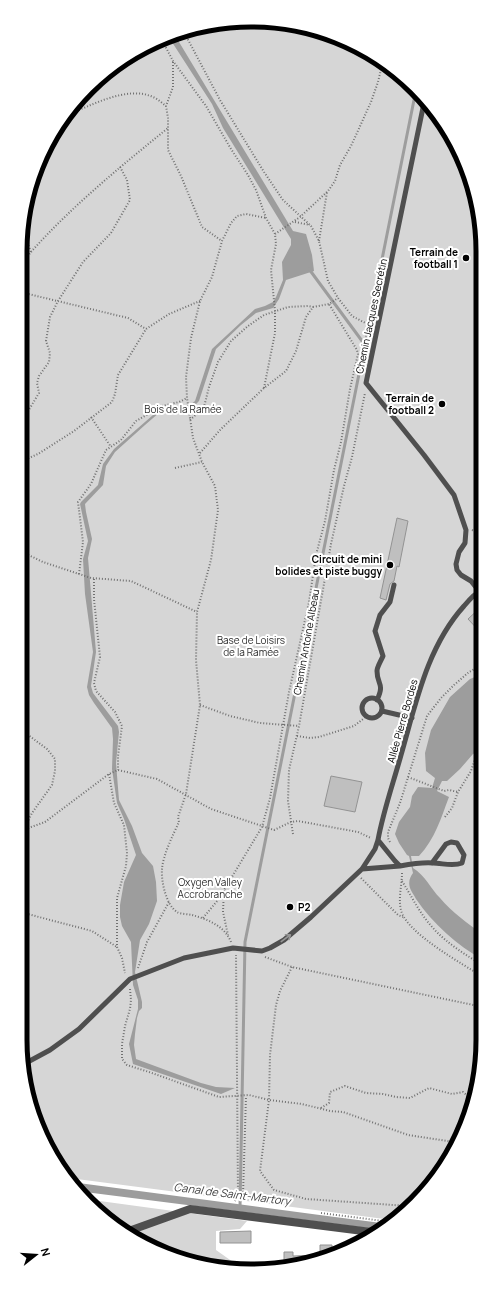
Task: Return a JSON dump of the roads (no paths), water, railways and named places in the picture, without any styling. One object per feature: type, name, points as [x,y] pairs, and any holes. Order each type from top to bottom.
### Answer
[{"type":"street","points":[[132,1230],[190,1209],[368,1232]]},
{"type":"lane","name":"Chemin Jacques Secrétin","points":[[423,107],[366,383],[454,495],[466,530],[465,543],[459,552],[456,564],[457,570],[461,575],[476,586]]},
{"type":"lane","points":[[377,700],[381,692],[381,683],[377,669],[382,656],[375,631],[380,615],[390,602],[394,586]]},
{"type":"lane","name":"Allée Pierre Bordes","points":[[28,1062],[50,1050],[78,1029],[129,980],[184,958],[232,948],[262,951],[284,940],[362,869],[375,849],[378,840],[430,658],[454,617],[476,594]]},
{"type":"lane","points":[[372,698],[382,704],[382,711],[379,716],[373,718],[367,716],[363,711],[363,706],[366,701],[372,698]]},
{"type":"lane","points":[[382,711],[412,718]]},
{"type":"lane","points":[[378,840],[394,861],[400,866]]},
{"type":"lane","points":[[362,869],[432,862],[456,865],[462,863],[464,855],[457,843],[451,842],[446,844],[432,862]]},
{"type":"waterway","name":"Canal de Saint-Martory","points":[[240,1207],[245,942],[414,97]]},
{"type":"waterway","points":[[309,269],[365,345]]},
{"type":"place","name":"Terrain de football 1","points":[[466,258]]},
{"type":"place","name":"Terrain de football 2","points":[[442,404]]},
{"type":"place","name":"Circuit de mini bolides et piste buggy","points":[[390,565]]},
{"type":"place","name":"P2","points":[[290,907]]},
{"type":"park label","name":"Bois de la Ramée","points":[[183,409]]},
{"type":"park label","name":"Base de Loisirs de la Ramée","points":[[251,646]]},
{"type":"park label","name":"Oxygen Valley Accrobranche","points":[[210,888]]}]
